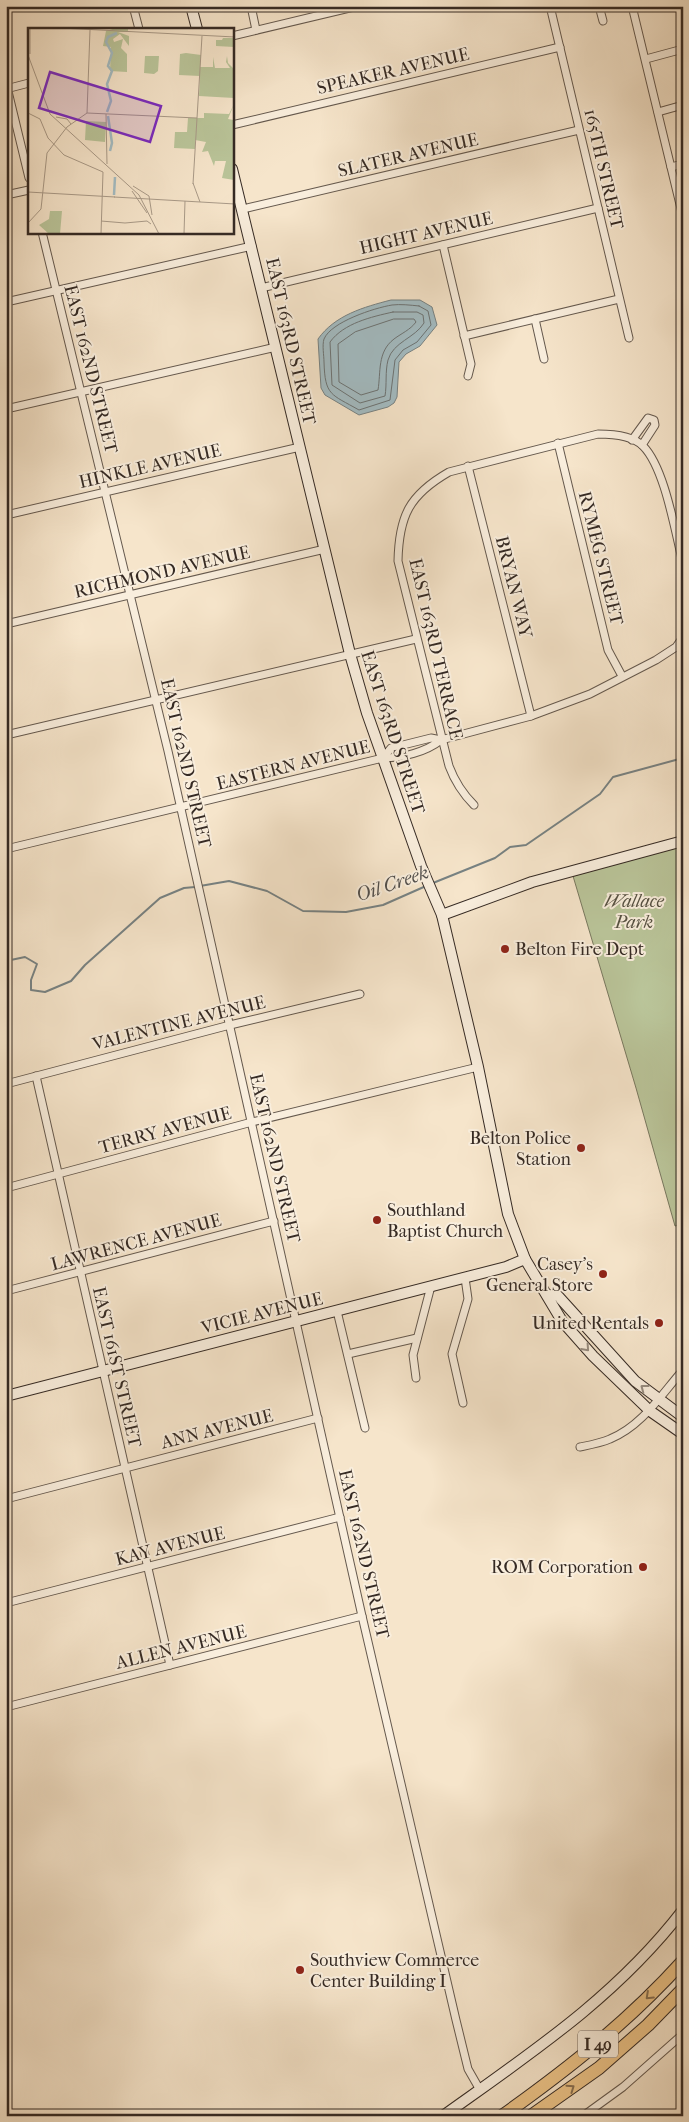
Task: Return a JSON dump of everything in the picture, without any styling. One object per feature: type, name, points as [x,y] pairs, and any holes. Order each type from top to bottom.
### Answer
[{"type":"highway","name":"I 49","points":[[502,2116],[600,2043],[661,1985],[683,1961]]},
{"type":"highway","name":"I 49","points":[[531,2116],[599,2068],[648,2025],[683,1989]]},
{"type":"street","points":[[133,6],[139,28]]},
{"type":"street","points":[[191,6],[197,28]]},
{"type":"street","points":[[251,6],[256,30]]},
{"type":"street","points":[[234,36],[358,6]]},
{"type":"street","name":"165TH STREET","points":[[550,6],[629,338]]},
{"type":"street","points":[[599,6],[603,20]]},
{"type":"street","points":[[632,6],[683,217]]},
{"type":"street","name":"SPEAKER AVENUE","points":[[234,124],[560,47]]},
{"type":"street","points":[[646,59],[683,48]]},
{"type":"street","points":[[28,84],[7,87],[28,174]]},
{"type":"street","points":[[658,112],[683,105]]},
{"type":"street","name":"SLATER AVENUE","points":[[243,209],[579,130]]},
{"type":"street","points":[[671,167],[683,164]]},
{"type":"street","name":"EAST 163RD STREET","points":[[234,176],[350,654],[383,758],[442,916],[478,1067],[508,1214],[526,1259],[548,1295],[548,1300],[562,1320],[593,1356],[650,1411],[683,1434]]},
{"type":"street","points":[[6,196],[28,190]]},
{"type":"street","name":"HIGHT AVENUE","points":[[262,288],[598,208]]},
{"type":"street","name":"EAST 162ND STREET","points":[[42,234],[156,700],[362,1616],[464,2053],[468,2068],[480,2090]]},
{"type":"street","points":[[443,245],[471,364],[468,376]]},
{"type":"street","points":[[6,302],[252,246]]},
{"type":"street","points":[[464,336],[619,299]]},
{"type":"street","points":[[535,319],[544,359]]},
{"type":"street","points":[[6,409],[276,347]]},
{"type":"street","points":[[632,440],[648,418],[654,420],[655,425],[642,445]]},
{"type":"street","points":[[468,466],[598,434],[609,434],[632,440],[642,445],[659,473],[680,541],[683,563]]},
{"type":"street","name":"RYMEG STREET","points":[[558,443],[608,650],[622,676]]},
{"type":"street","name":"HINKLE AVENUE","points":[[6,515],[300,447]]},
{"type":"street","name":"EAST 163RD TERRACE","points":[[468,466],[449,472],[430,483],[416,497],[405,515],[399,537],[398,562],[441,740],[454,780],[463,794],[474,805]]},
{"type":"street","name":"BRYAN WAY","points":[[468,466],[531,716]]},
{"type":"street","name":"RICHMOND AVENUE","points":[[6,624],[325,549]]},
{"type":"street","name":"EASTERN AVENUE","points":[[6,849],[383,758],[391,748],[430,738],[441,740],[531,716],[590,694],[656,660],[676,647],[683,637]]},
{"type":"street","points":[[6,735],[416,639]]},
{"type":"street","points":[[442,916],[532,882],[683,841]]},
{"type":"street","name":"VALENTINE AVENUE","points":[[6,1084],[230,1025],[360,994]]},
{"type":"street","name":"TERRY AVENUE","points":[[6,1188],[252,1122],[478,1067]]},
{"type":"street","name":"EAST 161ST STREET","points":[[36,1076],[79,1272],[170,1665]]},
{"type":"street","name":"LAWRENCE AVENUE","points":[[6,1291],[274,1221]]},
{"type":"street","name":"VICIE AVENUE","points":[[6,1396],[506,1267],[526,1259]]},
{"type":"street","points":[[462,1402],[452,1354],[468,1299],[464,1278]]},
{"type":"street","points":[[416,1378],[413,1355],[431,1286]]},
{"type":"street","name":"EAST 163RD STREET","points":[[548,1295],[558,1296],[636,1381],[683,1417]]},
{"type":"street","points":[[337,1310],[365,1428]]},
{"type":"street","points":[[348,1354],[417,1338]]},
{"type":"street","points":[[580,1447],[610,1439],[622,1433],[650,1411],[683,1370]]},
{"type":"street","name":"ANN AVENUE","points":[[6,1499],[318,1418]]},
{"type":"street","name":"KAY AVENUE","points":[[6,1603],[340,1517]]},
{"type":"street","name":"ALLEN AVENUE","points":[[6,1707],[362,1616]]},
{"type":"street","points":[[443,2116],[553,2038],[588,2009],[642,1957],[683,1910]]},
{"type":"street","points":[[583,2116],[631,2080],[683,2034]]},
{"type":"green space","name":"Wallace Park","points":[[683,846],[683,1224],[675,1226],[573,876]]},
{"type":"water","points":[[391,300],[420,300],[432,307],[437,325],[420,346],[406,354],[399,362],[397,397],[394,403],[388,407],[359,415],[325,395],[321,388],[318,339],[341,318],[361,309]]},
{"type":"waterway","name":"Oil Creek","points":[[433,883],[495,858],[510,847],[526,845],[600,794],[613,777],[683,758]]},
{"type":"waterway","name":"Oil Creek","points":[[200,886],[229,881],[267,891],[303,911],[346,912],[383,905],[426,886]]},
{"type":"waterway","name":"Oil Creek","points":[[6,961],[25,957],[37,964],[31,980],[31,990],[45,992],[71,981],[85,965],[160,898],[184,888],[195,887]]},
{"type":"place","name":"Belton Fire Dept","points":[[505,949]]},
{"type":"place","name":"Belton Police Station","points":[[581,1148]]},
{"type":"place","name":"Southland Baptist Church","points":[[377,1220]]},
{"type":"place","name":"Casey's General Store","points":[[603,1274]]},
{"type":"place","name":"United Rentals","points":[[659,1323]]},
{"type":"place","name":"ROM Corporation","points":[[643,1567]]},
{"type":"place","name":"Southview Commerce Center Building I","points":[[300,1970]]}]
